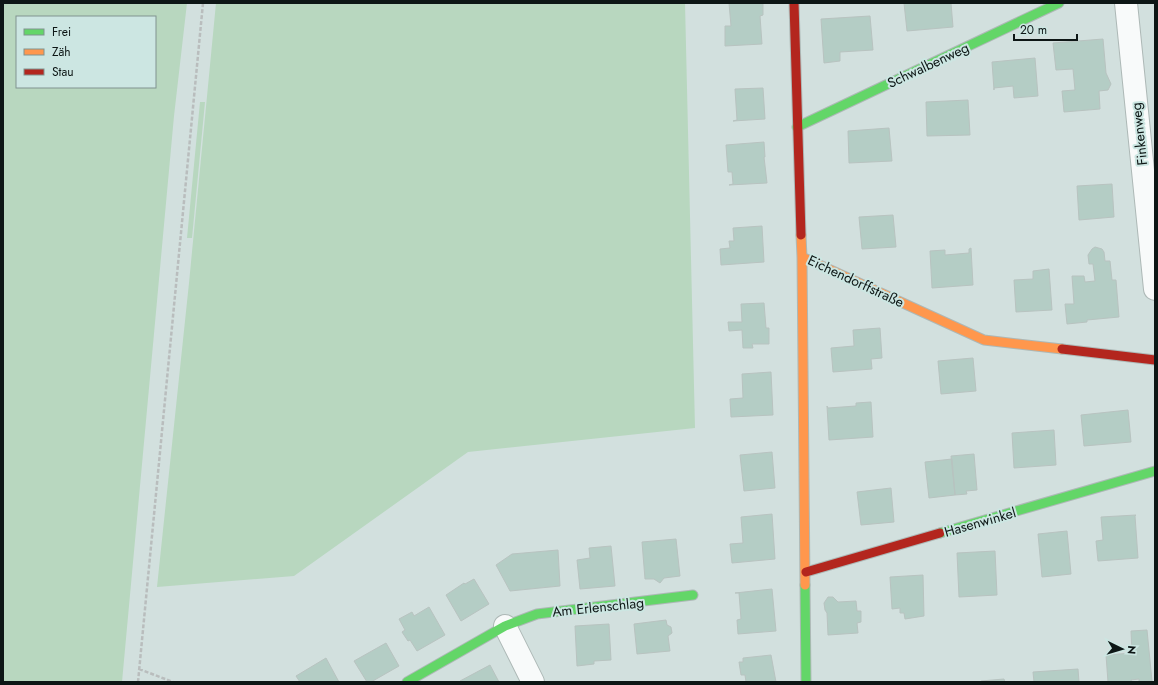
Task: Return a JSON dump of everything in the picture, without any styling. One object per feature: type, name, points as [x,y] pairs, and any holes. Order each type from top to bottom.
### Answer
[{"type":"street","name":"Eichendorffstraße","points":[[794,3],[802,257],[984,340],[1155,360]]},
{"type":"street","name":"Schwalbenweg","points":[[797,126],[1059,3]]},
{"type":"street","name":"Finkenweg","points":[[1126,3],[1155,289]]},
{"type":"street","points":[[802,257],[806,682]]},
{"type":"street","name":"Hasenwinkel","points":[[806,572],[1155,471]]},
{"type":"street","name":"Am Erlenschlag","points":[[406,682],[505,626],[537,614],[693,595]]},
{"type":"street","points":[[505,626],[533,682]]},
{"type":"path","points":[[138,682],[203,3]]},
{"type":"path","points":[[139,669],[173,682]]},
{"type":"green space","points":[[3,3],[187,3],[174,116],[122,682],[3,682]]},
{"type":"green space","points":[[216,3],[685,3],[695,428],[468,452],[294,576],[157,587],[189,283]]},
{"type":"green space","points":[[200,102],[205,102],[192,238],[187,238]]},
{"type":"building","points":[[729,3],[763,3],[763,15],[760,16],[762,44],[725,46],[725,26],[731,26]]},
{"type":"building","points":[[904,3],[951,3],[953,27],[907,31]]},
{"type":"building","points":[[870,16],[873,50],[840,52],[840,61],[824,63],[821,19]]},
{"type":"building","points":[[1103,39],[1106,73],[1111,84],[1108,90],[1099,91],[1100,109],[1064,112],[1062,91],[1075,90],[1073,69],[1056,70],[1053,43]]},
{"type":"building","points":[[1035,58],[1038,96],[1014,98],[1013,86],[994,88],[994,90],[992,62]]},
{"type":"building","points":[[763,88],[765,119],[733,121],[737,120],[735,89]]},
{"type":"building","points":[[968,100],[970,135],[927,136],[926,102]]},
{"type":"building","points":[[889,128],[892,161],[849,163],[848,131]]},
{"type":"building","points":[[764,142],[767,183],[729,185],[733,184],[732,172],[728,172],[726,145]]},
{"type":"building","points":[[1112,184],[1114,217],[1079,220],[1077,186]]},
{"type":"building","points":[[893,215],[896,247],[862,249],[859,217]]},
{"type":"building","points":[[762,226],[764,262],[721,265],[720,249],[730,248],[729,241],[734,241],[733,228]]},
{"type":"building","points":[[1095,247],[1102,249],[1104,252],[1105,261],[1110,261],[1112,280],[1116,280],[1119,317],[1087,320],[1087,322],[1067,324],[1065,304],[1074,304],[1072,276],[1084,276],[1085,282],[1095,281],[1093,264],[1089,264],[1088,255]]},
{"type":"building","points":[[971,248],[973,285],[932,288],[930,251],[945,250],[945,255],[969,253],[969,249]]},
{"type":"building","points":[[1049,269],[1052,310],[1016,312],[1014,280],[1033,279],[1033,271]]},
{"type":"building","points":[[764,303],[766,328],[769,328],[769,344],[752,344],[753,348],[743,348],[742,330],[729,331],[728,322],[742,322],[741,304]]},
{"type":"building","points":[[880,328],[882,358],[871,359],[872,369],[833,372],[831,348],[854,346],[853,330]]},
{"type":"building","points":[[973,358],[976,391],[941,394],[938,361]]},
{"type":"building","points":[[771,372],[773,415],[731,417],[730,399],[743,398],[742,374]]},
{"type":"building","points":[[871,402],[873,437],[829,440],[827,406],[828,408],[856,406],[856,403]]},
{"type":"building","points":[[1128,410],[1131,442],[1084,446],[1081,415]]},
{"type":"building","points":[[1054,430],[1056,465],[1014,468],[1012,433]]},
{"type":"building","points":[[772,452],[775,488],[744,491],[740,455]]},
{"type":"building","points":[[974,454],[977,490],[966,491],[967,494],[955,495],[951,456]]},
{"type":"building","points":[[952,459],[955,495],[929,498],[925,462]]},
{"type":"building","points":[[891,488],[894,522],[861,525],[857,492]]},
{"type":"building","points":[[772,514],[775,559],[732,563],[730,544],[743,543],[741,517]]},
{"type":"building","points":[[1136,515],[1138,558],[1098,561],[1096,541],[1103,540],[1101,517]]},
{"type":"building","points":[[1067,531],[1071,574],[1042,577],[1038,534]]},
{"type":"building","points":[[676,539],[680,576],[664,578],[660,583],[654,579],[645,579],[642,542]]},
{"type":"building","points":[[611,546],[615,586],[580,589],[577,560],[590,558],[589,548]]},
{"type":"building","points":[[558,550],[560,586],[510,591],[496,565],[512,554]]},
{"type":"building","points":[[995,551],[997,595],[959,597],[957,553]]},
{"type":"building","points":[[923,575],[924,616],[905,619],[904,613],[900,613],[900,608],[892,609],[890,577]]},
{"type":"building","points":[[474,579],[489,604],[461,621],[446,595],[464,583],[465,584]]},
{"type":"building","points":[[772,589],[776,631],[738,634],[737,620],[741,619],[739,593],[735,593]]},
{"type":"building","points":[[828,597],[833,597],[838,602],[856,601],[857,611],[861,611],[861,622],[857,623],[858,633],[828,635],[827,613],[824,603]]},
{"type":"building","points":[[429,607],[445,635],[417,651],[410,640],[408,641],[402,632],[405,630],[399,619],[412,612],[414,616]]},
{"type":"building","points":[[666,620],[667,625],[671,627],[672,633],[668,636],[670,651],[637,654],[634,624]]},
{"type":"building","points":[[609,624],[611,660],[594,661],[594,664],[577,666],[575,626]]},
{"type":"building","points":[[1147,630],[1152,681],[1139,682],[1139,679],[1131,680],[1132,682],[1108,682],[1106,655],[1132,653],[1131,631]]},
{"type":"building","points":[[386,643],[399,666],[371,682],[367,682],[354,661]]},
{"type":"building","points":[[771,655],[776,682],[746,682],[745,675],[741,675],[739,662],[743,662],[743,658]]},
{"type":"building","points":[[326,658],[339,682],[300,682],[296,676]]},
{"type":"building","points":[[490,665],[499,682],[460,682],[460,681]]},
{"type":"building","points":[[1078,669],[1079,682],[1034,682],[1033,672]]},
{"type":"building","points":[[1004,679],[1005,682],[981,682],[981,681]]},
{"type":"traffic: fast","points":[[797,127],[1059,3]]},
{"type":"traffic: fast","points":[[940,533],[1155,471]]},
{"type":"traffic: fast","points":[[805,585],[806,682]]},
{"type":"traffic: fast","points":[[407,682],[505,626],[537,614],[693,595]]},
{"type":"traffic: slow","points":[[801,235],[802,257],[984,340],[1062,349]]},
{"type":"traffic: slow","points":[[802,257],[805,585]]},
{"type":"traffic: jam","points":[[794,3],[801,235]]},
{"type":"traffic: jam","points":[[1062,349],[1155,360]]},
{"type":"traffic: jam","points":[[806,572],[940,533]]}]
